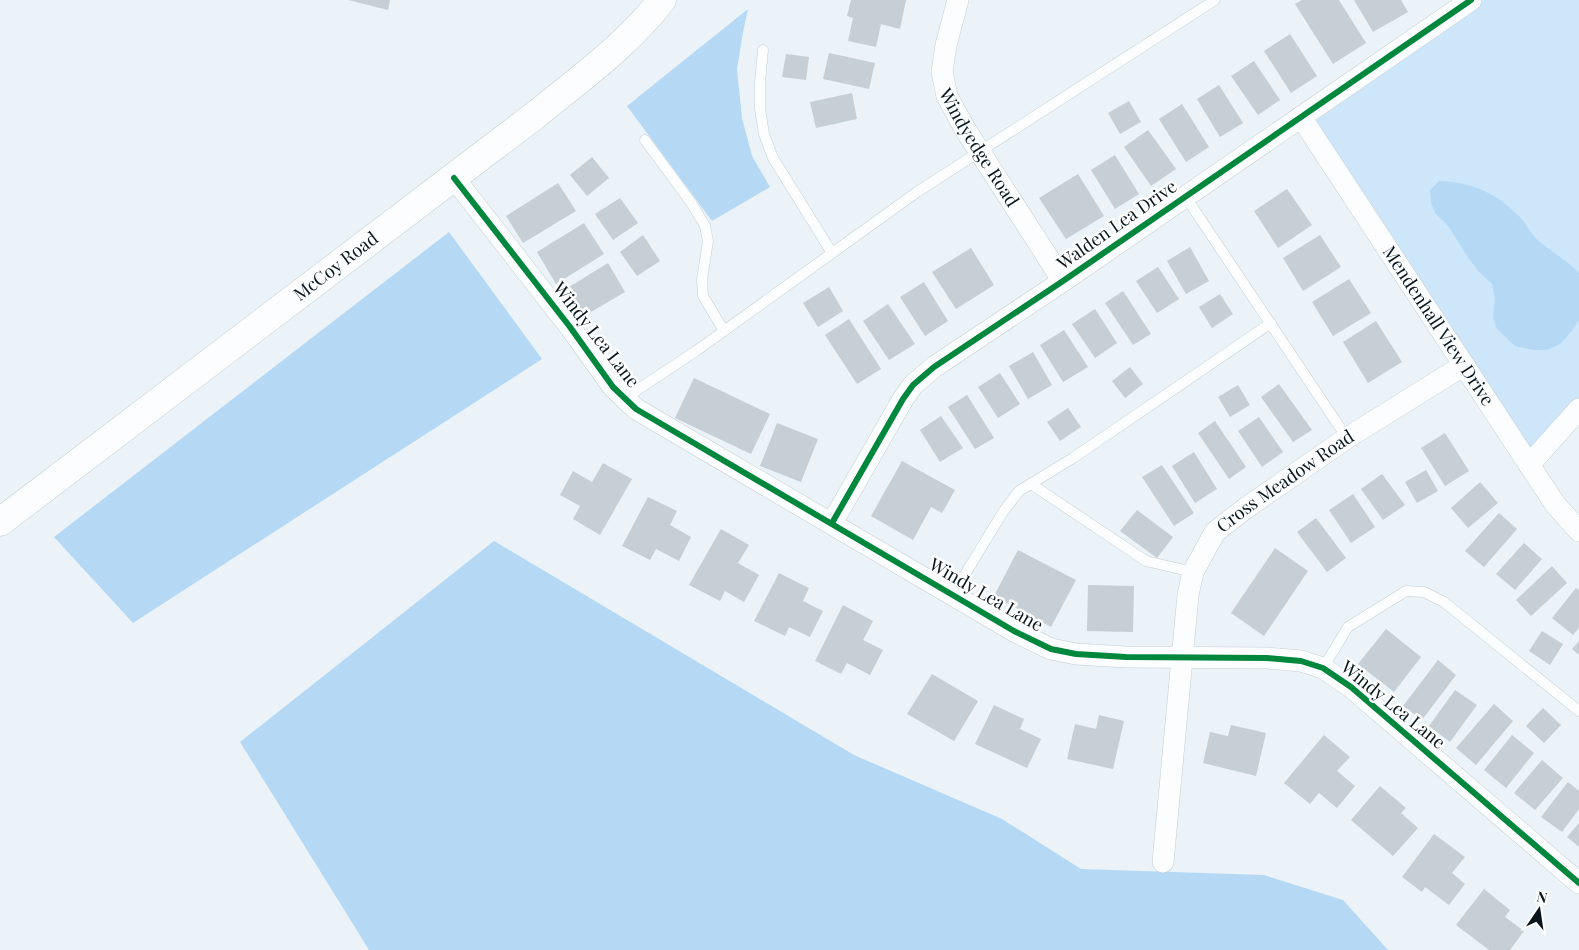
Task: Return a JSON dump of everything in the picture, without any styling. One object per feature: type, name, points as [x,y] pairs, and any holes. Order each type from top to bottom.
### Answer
[{"type":"main road","name":"McCoy Road","points":[[0,522],[538,114],[622,44],[646,20],[662,0]]},
{"type":"street","name":"Windyedge Road","points":[[958,0],[946,45],[942,72],[948,96],[965,129],[1063,281]]},
{"type":"street","name":"Walden Lea Drive","points":[[832,523],[903,399],[913,385],[934,367],[1063,281],[1471,0]]},
{"type":"street","name":"Mendenhall View Drive","points":[[1301,117],[1555,504],[1579,531]]},
{"type":"street","name":"Windy Lea Lane","points":[[454,178],[570,327],[613,387],[636,409],[1014,631],[1051,649],[1076,654],[1126,657],[1266,658],[1301,661],[1323,668],[1351,687],[1579,883]]},
{"type":"street","name":"Cross Meadow Road","points":[[1163,862],[1188,596],[1193,572],[1215,532],[1246,508],[1347,438],[1464,366]]},
{"type":"street","points":[[1529,465],[1579,409]]},
{"type":"lane","points":[[624,398],[724,331],[917,192],[1215,0]]},
{"type":"lane","points":[[763,50],[760,109],[764,134],[773,158],[832,253]]},
{"type":"lane","points":[[644,140],[692,204],[705,226],[708,241],[702,280],[703,296],[724,331]]},
{"type":"lane","points":[[1186,196],[1347,438]]},
{"type":"lane","points":[[953,594],[1003,512],[1019,491],[1073,458],[1271,323]]},
{"type":"lane","points":[[1031,484],[1146,561],[1193,572]]},
{"type":"lane","points":[[1323,668],[1348,628],[1406,591],[1424,592],[1444,602],[1579,711]]},
{"type":"shaded area","points":[[1471,0],[1579,0],[1579,409],[1529,465],[1301,117]]},
{"type":"shaded area","points":[[748,9],[737,69],[742,118],[752,156],[770,187],[712,221],[627,106]]},
{"type":"shaded area","points":[[1439,181],[1474,187],[1494,196],[1521,218],[1537,240],[1570,264],[1579,273],[1579,320],[1560,344],[1547,350],[1533,350],[1515,346],[1497,329],[1493,318],[1495,298],[1492,284],[1478,271],[1449,227],[1435,213],[1431,203],[1430,190]]},
{"type":"shaded area","points":[[449,232],[542,359],[133,623],[54,537]]},
{"type":"shaded area","points":[[494,541],[854,755],[1002,819],[1081,869],[1264,875],[1343,900],[1388,950],[369,950],[240,742]]},
{"type":"building","points":[[348,0],[390,0],[388,10]]},
{"type":"building","points":[[851,0],[906,0],[900,29],[881,24],[876,47],[848,41],[853,18],[847,16]]},
{"type":"building","points":[[1302,0],[1339,0],[1366,43],[1333,64],[1295,4]]},
{"type":"building","points":[[1354,0],[1401,0],[1408,12],[1373,32]]},
{"type":"building","points":[[1290,34],[1317,76],[1291,93],[1264,51]]},
{"type":"building","points":[[829,53],[875,63],[869,89],[823,79]]},
{"type":"building","points":[[786,54],[809,57],[806,80],[782,77]]},
{"type":"building","points":[[1254,61],[1280,100],[1258,115],[1231,76]]},
{"type":"building","points":[[1219,85],[1243,123],[1220,137],[1197,99]]},
{"type":"building","points":[[852,93],[857,119],[816,128],[810,102]]},
{"type":"building","points":[[1129,101],[1141,122],[1120,134],[1108,113]]},
{"type":"building","points":[[1182,104],[1209,147],[1186,162],[1159,119]]},
{"type":"building","points":[[1148,130],[1176,169],[1151,186],[1124,147]]},
{"type":"building","points":[[1115,155],[1139,194],[1115,209],[1091,170]]},
{"type":"building","points":[[592,157],[609,178],[587,196],[570,175]]},
{"type":"building","points":[[1078,174],[1104,216],[1066,239],[1039,198]]},
{"type":"building","points":[[558,183],[576,211],[523,243],[506,216]]},
{"type":"building","points":[[1287,189],[1312,225],[1278,248],[1254,211]]},
{"type":"building","points":[[620,198],[638,223],[613,240],[595,214]]},
{"type":"building","points":[[584,223],[604,254],[556,284],[537,252]]},
{"type":"building","points":[[643,235],[660,261],[637,276],[620,252]]},
{"type":"building","points":[[1320,235],[1341,267],[1303,291],[1283,258]]},
{"type":"building","points":[[1190,247],[1209,281],[1186,294],[1167,261]]},
{"type":"building","points":[[971,248],[994,285],[956,309],[932,272]]},
{"type":"building","points":[[608,263],[625,292],[581,318],[564,290]]},
{"type":"building","points":[[1158,267],[1179,299],[1157,313],[1136,281]]},
{"type":"building","points":[[1349,279],[1371,313],[1333,336],[1312,302]]},
{"type":"building","points":[[924,282],[948,321],[925,336],[900,297]]},
{"type":"building","points":[[829,287],[843,311],[818,327],[803,303]]},
{"type":"building","points":[[1123,291],[1151,334],[1133,345],[1105,303]]},
{"type":"building","points":[[1220,294],[1233,314],[1212,328],[1199,307]]},
{"type":"building","points":[[888,304],[915,344],[889,360],[863,321]]},
{"type":"building","points":[[1095,309],[1117,343],[1095,358],[1072,324]]},
{"type":"building","points":[[849,319],[881,369],[857,384],[825,335]]},
{"type":"building","points":[[1376,321],[1402,362],[1368,383],[1343,342]]},
{"type":"building","points":[[1064,330],[1088,367],[1063,382],[1040,345]]},
{"type":"building","points":[[1033,352],[1052,385],[1028,399],[1009,366]]},
{"type":"building","points":[[1130,367],[1143,384],[1125,398],[1112,381]]},
{"type":"building","points":[[1000,373],[1020,404],[998,418],[978,387]]},
{"type":"building","points":[[694,378],[770,414],[751,454],[675,418]]},
{"type":"building","points":[[1279,384],[1312,430],[1293,442],[1261,397]]},
{"type":"building","points":[[1238,385],[1250,405],[1230,417],[1218,397]]},
{"type":"building","points":[[967,395],[994,438],[975,449],[948,407]]},
{"type":"building","points":[[1068,408],[1081,427],[1060,441],[1047,422]]},
{"type":"building","points":[[941,416],[963,448],[940,462],[920,430]]},
{"type":"building","points":[[1259,417],[1283,452],[1262,467],[1238,431]]},
{"type":"building","points":[[1215,421],[1246,467],[1229,479],[1198,433]]},
{"type":"building","points":[[777,423],[818,439],[801,482],[760,466]]},
{"type":"building","points":[[1445,433],[1469,471],[1445,486],[1421,448]]},
{"type":"building","points":[[1194,452],[1217,489],[1195,503],[1172,466]]},
{"type":"building","points":[[902,461],[955,490],[942,513],[931,507],[913,540],[871,516]]},
{"type":"building","points":[[603,463],[632,479],[600,535],[573,519],[580,506],[560,495],[573,471],[592,482]]},
{"type":"building","points":[[1162,465],[1194,513],[1174,526],[1142,477]]},
{"type":"building","points":[[1426,470],[1438,491],[1417,503],[1405,482]]},
{"type":"building","points":[[1382,474],[1405,505],[1383,520],[1361,489]]},
{"type":"building","points":[[1480,482],[1498,503],[1468,528],[1451,508]]},
{"type":"building","points":[[1353,494],[1375,527],[1351,543],[1329,510]]},
{"type":"building","points":[[648,497],[677,511],[670,525],[691,537],[679,561],[656,549],[650,560],[622,546]]},
{"type":"building","points":[[1137,510],[1173,537],[1157,558],[1120,531]]},
{"type":"building","points":[[1499,513],[1517,529],[1484,567],[1465,551]]},
{"type":"building","points":[[1316,518],[1346,558],[1327,572],[1297,532]]},
{"type":"building","points":[[721,529],[749,545],[738,563],[759,575],[744,602],[725,591],[720,601],[689,585]]},
{"type":"building","points":[[1524,543],[1542,559],[1515,590],[1496,574]]},
{"type":"building","points":[[1275,548],[1308,571],[1264,636],[1231,613]]},
{"type":"building","points":[[1018,550],[1076,580],[1051,627],[994,596]]},
{"type":"building","points":[[1552,566],[1567,583],[1531,616],[1516,600]]},
{"type":"building","points":[[779,573],[809,588],[803,601],[823,611],[810,637],[789,627],[785,636],[754,621]]},
{"type":"building","points":[[1088,585],[1134,586],[1133,632],[1087,631]]},
{"type":"building","points":[[1576,588],[1579,590],[1579,628],[1573,635],[1552,618]]},
{"type":"building","points":[[843,605],[873,621],[863,640],[883,650],[870,675],[847,663],[841,674],[815,661]]},
{"type":"building","points":[[1386,629],[1421,657],[1394,692],[1358,664]]},
{"type":"building","points":[[1542,631],[1563,644],[1550,665],[1529,651]]},
{"type":"building","points":[[1579,641],[1579,655],[1572,649]]},
{"type":"building","points":[[1438,660],[1456,675],[1422,720],[1403,706]]},
{"type":"building","points":[[932,674],[978,701],[954,741],[907,714]]},
{"type":"building","points":[[1455,690],[1477,705],[1450,742],[1429,726]]},
{"type":"building","points":[[1494,704],[1513,721],[1476,765],[1456,748]]},
{"type":"building","points":[[994,705],[1024,719],[1020,729],[1041,739],[1027,768],[975,744]]},
{"type":"building","points":[[1543,708],[1561,725],[1544,743],[1526,726]]},
{"type":"building","points":[[1099,715],[1124,721],[1113,769],[1067,759],[1075,724],[1096,729]]},
{"type":"building","points":[[1231,725],[1266,733],[1256,776],[1203,763],[1210,732],[1228,736]]},
{"type":"building","points":[[1324,735],[1350,757],[1337,771],[1355,786],[1337,808],[1319,793],[1310,804],[1284,783]]},
{"type":"building","points":[[1512,735],[1534,753],[1506,788],[1484,770]]},
{"type":"building","points":[[1542,760],[1563,778],[1535,810],[1514,793]]},
{"type":"building","points":[[1568,782],[1579,791],[1579,809],[1562,832],[1541,817]]},
{"type":"building","points":[[1380,786],[1406,808],[1401,813],[1418,828],[1393,856],[1351,820]]},
{"type":"building","points":[[1579,823],[1579,847],[1567,837]]},
{"type":"building","points":[[1434,834],[1465,857],[1452,873],[1465,884],[1449,905],[1425,887],[1422,892],[1402,877]]},
{"type":"building","points":[[1484,889],[1510,910],[1505,917],[1524,931],[1510,950],[1489,950],[1456,925]]},
{"type":"cycle path","points":[[832,523],[903,399],[913,385],[934,367],[1063,281],[1471,0]]},
{"type":"cycle path","points":[[454,178],[570,327],[613,387],[636,409],[1014,631],[1051,649],[1076,654],[1126,657],[1267,658],[1301,661],[1323,668],[1351,687],[1579,883]]}]
